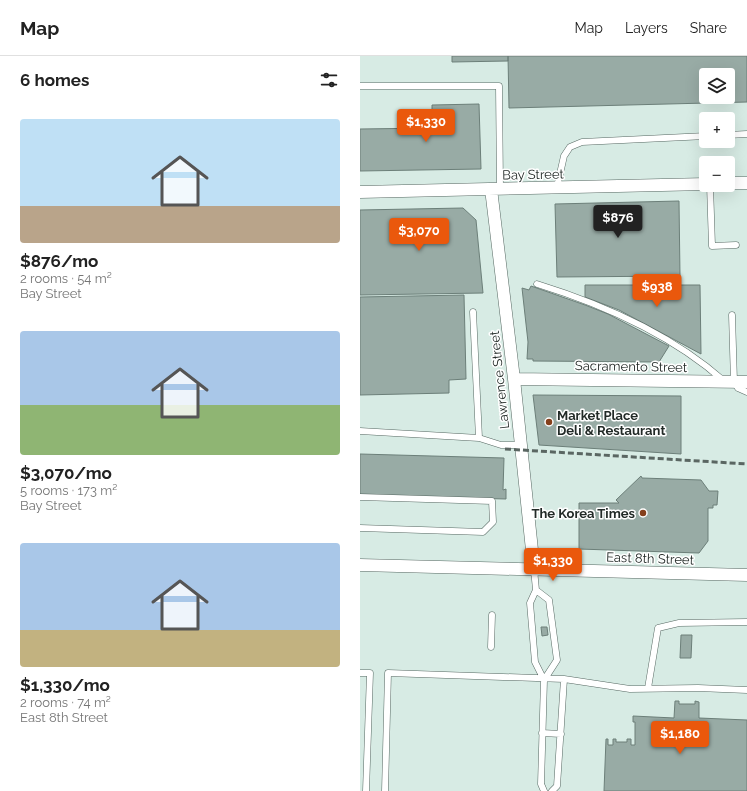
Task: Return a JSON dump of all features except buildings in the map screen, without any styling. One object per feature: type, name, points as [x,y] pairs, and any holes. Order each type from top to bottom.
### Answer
[{"type":"street","points":[[735,183],[747,183]]},
{"type":"street","name":"Bay Street","points":[[360,192],[699,184]]},
{"type":"street","name":"Lawrence Street","points":[[496,189],[520,445],[534,569]]},
{"type":"street","name":"Sacramento Street","points":[[514,379],[747,382]]},
{"type":"street","name":"East 8th Street","points":[[360,565],[747,575]]},
{"type":"lane","points":[[360,86],[499,86],[496,189]]},
{"type":"lane","points":[[735,135],[747,134]]},
{"type":"lane","points":[[557,187],[564,156],[570,147],[582,142],[699,136]]},
{"type":"lane","points":[[710,192],[712,246],[736,245]]},
{"type":"lane","points":[[537,284],[583,299],[629,319],[693,356],[738,388],[747,392]]},
{"type":"lane","points":[[473,312],[479,438]]},
{"type":"lane","points":[[730,382],[732,315]]},
{"type":"lane","points":[[360,431],[479,438],[501,445],[520,445]]},
{"type":"lane","points":[[360,497],[492,501],[493,522],[483,532],[360,528]]},
{"type":"lane","points":[[534,569],[536,590],[530,603],[535,662],[544,680],[541,784],[544,791]]},
{"type":"lane","points":[[536,590],[549,600],[557,660],[544,680]]},
{"type":"lane","points":[[491,646],[492,615]]},
{"type":"lane","points":[[648,688],[658,628],[679,623],[747,622]]},
{"type":"lane","points":[[360,673],[370,673],[366,791]]},
{"type":"lane","points":[[385,791],[388,673],[564,680],[630,689],[747,690]]},
{"type":"lane","points":[[552,791],[558,786],[564,680]]},
{"type":"lane","points":[[542,733],[561,734]]},
{"type":"railway","points":[[505,449],[747,464]]},
{"type":"place","name":"Market Place Deli & Restaurant","points":[[549,422]]},
{"type":"place","name":"The Korea Times","points":[[643,513]]}]
